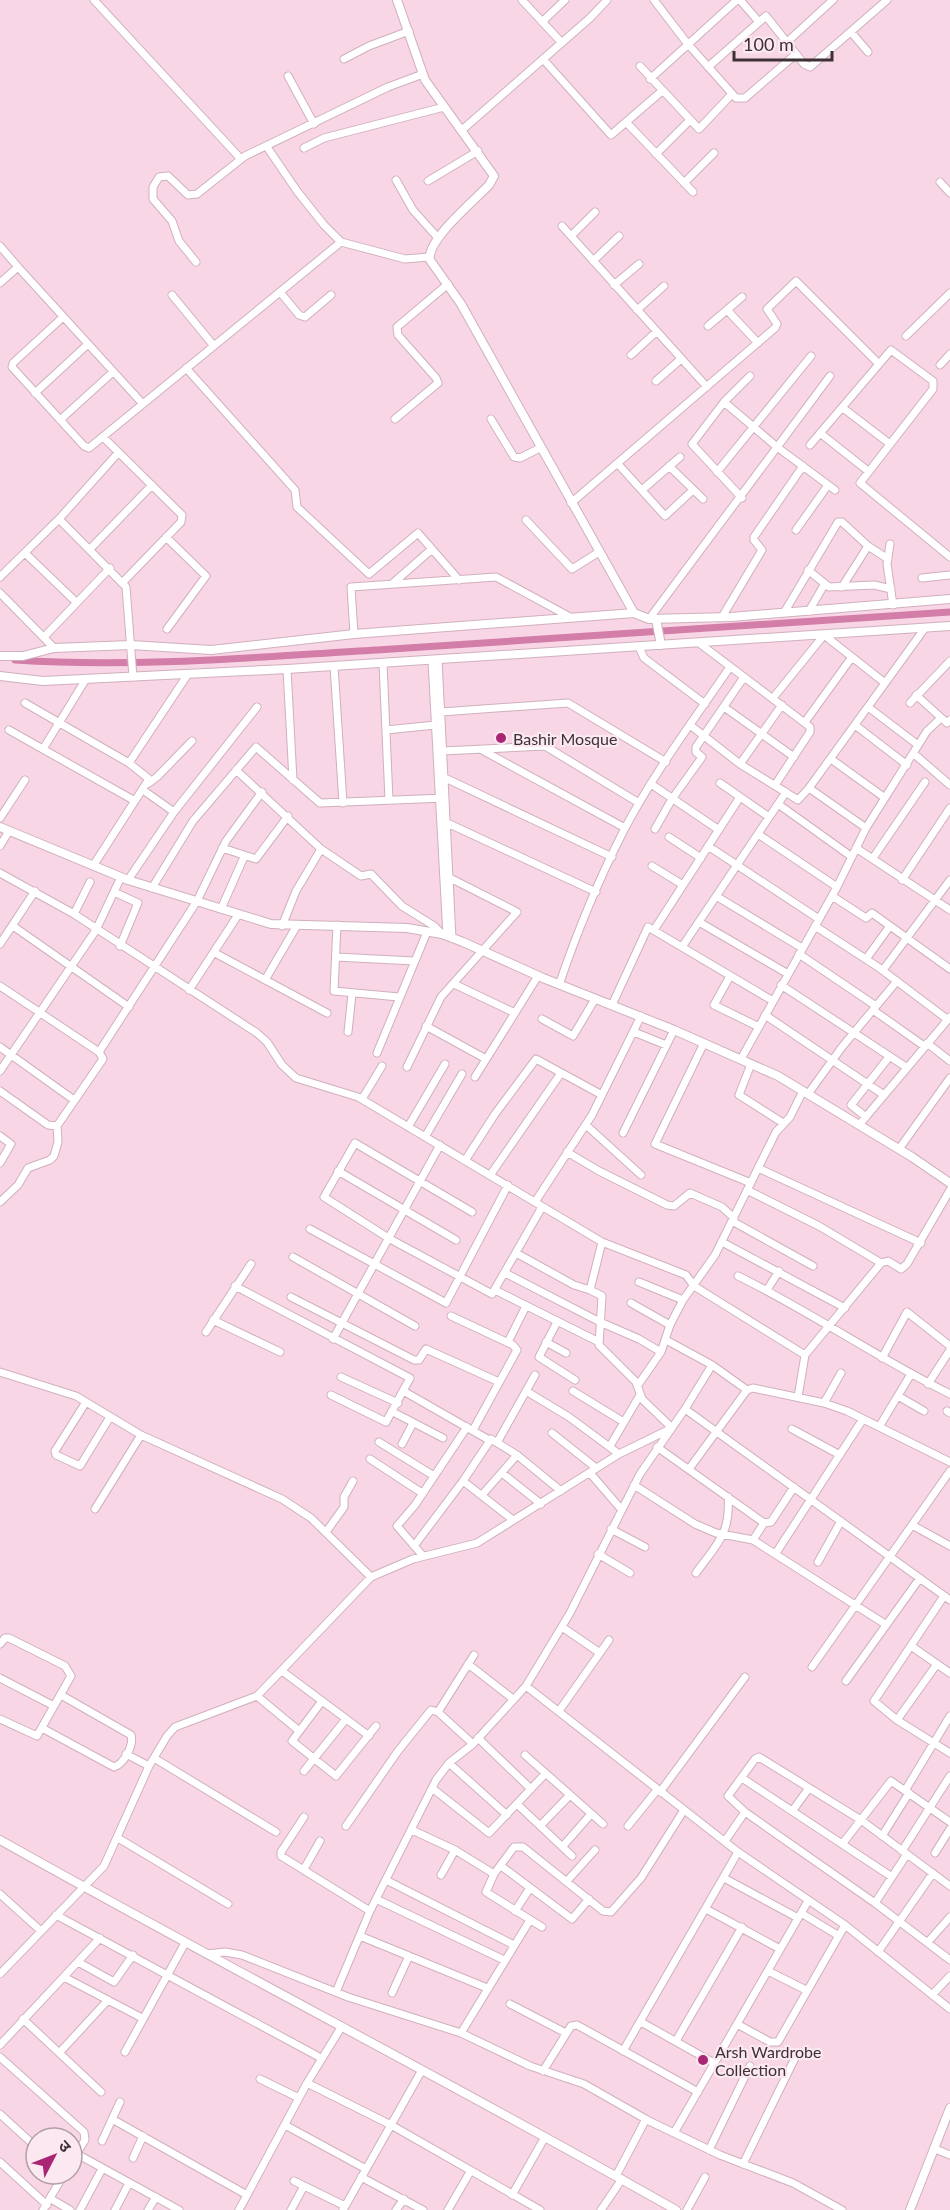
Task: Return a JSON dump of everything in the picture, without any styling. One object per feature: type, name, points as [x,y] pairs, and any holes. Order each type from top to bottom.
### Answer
[{"type":"street","points":[[94,0],[240,158]]},
{"type":"street","points":[[522,0],[562,43]]},
{"type":"street","points":[[542,22],[565,0]]},
{"type":"street","points":[[462,130],[562,43],[607,0]]},
{"type":"street","points":[[654,0],[708,68],[732,94],[740,99],[745,98],[796,54]]},
{"type":"street","points":[[650,79],[687,43],[738,0],[759,22]]},
{"type":"street","points":[[787,42],[833,0]]},
{"type":"street","points":[[708,68],[765,16],[796,54],[810,67],[887,0]]},
{"type":"street","points":[[401,1],[423,74],[444,107],[493,171],[493,180],[438,238],[429,256]]},
{"type":"street","points":[[344,59],[369,46],[409,31]]},
{"type":"street","points":[[851,32],[868,51]]},
{"type":"street","points":[[543,59],[610,135],[662,91]]},
{"type":"street","points":[[640,66],[699,129],[732,94]]},
{"type":"street","points":[[196,262],[180,243],[172,221],[153,199],[153,187],[159,177],[165,176],[188,195],[197,195],[240,158],[388,87],[423,74]]},
{"type":"street","points":[[288,76],[314,124]]},
{"type":"street","points":[[304,148],[324,138],[444,107]]},
{"type":"street","points":[[656,154],[690,120]]},
{"type":"street","points":[[626,122],[693,192]]},
{"type":"street","points":[[267,147],[303,199],[341,242],[405,259],[429,256]]},
{"type":"street","points":[[428,180],[478,151]]},
{"type":"street","points":[[684,183],[714,153]]},
{"type":"street","points":[[396,180],[413,210],[438,238]]},
{"type":"street","points":[[940,182],[950,194]]},
{"type":"street","points":[[571,236],[595,213]]},
{"type":"street","points":[[562,226],[706,387]]},
{"type":"street","points":[[593,261],[619,236]]},
{"type":"street","points":[[63,317],[12,365],[14,370],[86,448],[92,447],[142,403],[341,242]]},
{"type":"street","points":[[0,246],[142,403]]},
{"type":"street","points":[[429,256],[461,304],[634,613]]},
{"type":"street","points":[[614,285],[639,264]]},
{"type":"street","points":[[0,282],[18,267]]},
{"type":"street","points":[[571,503],[777,326],[768,312],[769,306],[794,282],[798,281],[878,363]]},
{"type":"street","points":[[395,419],[438,383],[398,335],[397,327],[448,285]]},
{"type":"street","points":[[637,310],[664,286]]},
{"type":"street","points":[[280,292],[299,315],[305,317],[331,295]]},
{"type":"street","points":[[906,336],[950,293]]},
{"type":"street","points":[[172,295],[214,346]]},
{"type":"street","points":[[708,326],[742,297]]},
{"type":"street","points":[[727,309],[758,343]]},
{"type":"street","points":[[631,355],[656,332]]},
{"type":"street","points":[[35,393],[88,344]]},
{"type":"street","points":[[810,445],[878,363],[893,351],[935,384],[860,481],[862,488],[905,518],[950,557]]},
{"type":"street","points":[[940,365],[950,354]]},
{"type":"street","points":[[717,472],[811,356]]},
{"type":"street","points":[[656,381],[681,359]]},
{"type":"street","points":[[186,368],[295,490],[297,507],[369,574],[418,533],[459,580]]},
{"type":"street","points":[[60,420],[113,372]]},
{"type":"street","points":[[742,498],[694,447],[692,441],[724,402],[750,376]]},
{"type":"street","points":[[654,621],[830,376]]},
{"type":"street","points":[[724,402],[777,447],[835,490]]},
{"type":"street","points":[[843,408],[890,444]]},
{"type":"street","points":[[491,419],[514,457],[520,458],[540,448]]},
{"type":"street","points":[[820,433],[868,471]]},
{"type":"street","points":[[103,437],[182,515],[181,522],[124,581]]},
{"type":"street","points":[[0,577],[59,519],[118,453]]},
{"type":"street","points":[[642,490],[680,457]]},
{"type":"street","points":[[618,464],[665,516],[693,490]]},
{"type":"street","points":[[669,466],[703,499]]},
{"type":"street","points":[[722,617],[762,550],[754,537],[803,466]]},
{"type":"street","points":[[90,549],[152,485]]},
{"type":"street","points":[[796,530],[828,485]]},
{"type":"street","points":[[59,519],[124,581],[128,592],[133,673]]},
{"type":"street","points":[[526,520],[572,569],[599,552]]},
{"type":"street","points":[[785,611],[838,522],[842,522],[868,546],[888,559]]},
{"type":"street","points":[[166,537],[206,576],[167,629]]},
{"type":"street","points":[[890,544],[888,559],[893,605]]},
{"type":"street","points":[[842,587],[868,546]]},
{"type":"street","points":[[392,584],[432,549]]},
{"type":"street","points":[[25,553],[76,602]]},
{"type":"street","points":[[45,636],[110,568]]},
{"type":"street","points":[[808,570],[824,585],[842,587],[874,585],[891,589]]},
{"type":"street","points":[[922,578],[950,575]]},
{"type":"street","points":[[354,634],[351,587],[392,584],[496,578],[573,619]]},
{"type":"street","points":[[809,611],[824,585]]},
{"type":"street","points":[[0,593],[45,636],[54,648]]},
{"type":"street","points":[[0,656],[23,656],[54,648],[131,645],[211,650],[354,634],[634,613],[654,621],[950,599]]},
{"type":"street","points":[[654,621],[661,643]]},
{"type":"street","points":[[0,675],[43,681],[86,679],[133,673],[188,674],[287,669],[950,626]]},
{"type":"street","points":[[690,726],[740,764],[799,800],[925,628]]},
{"type":"street","points":[[824,635],[885,683]]},
{"type":"street","points":[[773,698],[824,635]]},
{"type":"street","points":[[699,643],[810,727],[810,732],[775,785]]},
{"type":"street","points":[[639,647],[644,658],[705,704]]},
{"type":"street","points":[[805,722],[852,657]]},
{"type":"street","points":[[435,660],[441,712],[440,751],[447,936]]},
{"type":"street","points":[[435,660],[435,725],[440,751]]},
{"type":"street","points":[[910,703],[950,661]]},
{"type":"street","points":[[383,663],[390,800]]},
{"type":"street","points":[[334,666],[343,803]]},
{"type":"street","points":[[559,985],[582,918],[626,828],[651,784],[730,667]]},
{"type":"street","points":[[287,669],[293,780]]},
{"type":"street","points":[[129,763],[188,674]]},
{"type":"street","points":[[655,829],[672,799],[702,757],[695,749],[744,677]]},
{"type":"street","points":[[43,749],[86,679]]},
{"type":"street","points":[[916,695],[946,723],[950,720]]},
{"type":"street","points":[[441,712],[568,702],[666,762]]},
{"type":"street","points":[[25,703],[129,763],[148,777],[149,783]]},
{"type":"street","points":[[740,764],[782,705]]},
{"type":"street","points":[[724,706],[794,758]]},
{"type":"street","points":[[0,1071],[96,930],[114,892],[258,707]]},
{"type":"street","points":[[868,707],[918,745]]},
{"type":"street","points":[[741,1059],[837,887],[866,828],[927,731],[941,718]]},
{"type":"street","points":[[386,730],[435,725]]},
{"type":"street","points":[[855,725],[907,765]]},
{"type":"street","points":[[9,730],[135,801]]},
{"type":"street","points":[[93,866],[143,790],[192,741]]},
{"type":"street","points":[[152,888],[193,821],[258,747],[315,801],[343,803],[442,798]]},
{"type":"street","points":[[440,751],[548,747],[639,804]]},
{"type":"street","points":[[480,748],[546,782],[626,828]]},
{"type":"street","points":[[913,753],[948,781]]},
{"type":"street","points":[[831,759],[885,798]]},
{"type":"street","points":[[236,770],[321,849],[361,876],[371,874],[402,906],[431,923],[447,936]]},
{"type":"street","points":[[441,777],[612,857]]},
{"type":"street","points":[[0,818],[25,780]]},
{"type":"street","points":[[873,858],[925,782]]},
{"type":"street","points":[[720,783],[769,817]]},
{"type":"street","points":[[651,784],[719,830]]},
{"type":"street","points":[[809,788],[866,828]]},
{"type":"street","points":[[143,790],[174,812]]},
{"type":"street","points":[[99,1052],[196,901],[222,848],[262,792]]},
{"type":"street","points":[[682,947],[786,792]]},
{"type":"street","points":[[654,930],[740,797]]},
{"type":"street","points":[[778,804],[852,857]]},
{"type":"street","points":[[902,880],[950,808]]},
{"type":"street","points":[[222,848],[244,857],[257,859],[288,816]]},
{"type":"street","points":[[443,821],[450,878],[447,936]]},
{"type":"street","points":[[443,821],[596,892]]},
{"type":"street","points":[[0,827],[124,879],[238,915],[282,926],[337,925],[428,932],[447,936],[559,985],[641,1016],[741,1059],[806,1093],[899,1149],[950,1183]]},
{"type":"street","points":[[0,846],[9,831]]},
{"type":"street","points":[[758,834],[837,887]]},
{"type":"street","points":[[669,837],[701,858]]},
{"type":"street","points":[[708,846],[738,864],[949,1018],[859,1125]]},
{"type":"street","points":[[282,926],[296,891],[321,849]]},
{"type":"street","points":[[856,849],[950,910]]},
{"type":"street","points":[[221,909],[244,857]]},
{"type":"street","points":[[652,866],[683,885]]},
{"type":"street","points":[[0,873],[74,914],[262,1037],[282,1065],[296,1078],[309,1084],[338,1089],[362,1099],[491,1173],[602,1242],[686,1275],[694,1286],[805,1355]]},
{"type":"street","points":[[407,1067],[438,1003],[517,910],[450,878]]},
{"type":"street","points":[[883,970],[950,880]]},
{"type":"street","points":[[74,914],[90,882]]},
{"type":"street","points":[[0,944],[35,891]]},
{"type":"street","points":[[114,892],[138,903],[120,946]]},
{"type":"street","points":[[716,896],[800,951],[950,1061]]},
{"type":"street","points":[[832,896],[866,918],[872,913],[950,969]]},
{"type":"street","points":[[189,990],[238,915]]},
{"type":"street","points":[[699,922],[788,974]]},
{"type":"street","points":[[337,925],[334,989],[338,993],[399,997]]},
{"type":"street","points":[[13,926],[129,1007]]},
{"type":"street","points":[[866,958],[890,926]]},
{"type":"street","points":[[265,980],[296,927]]},
{"type":"street","points":[[612,1005],[648,927],[773,1001]]},
{"type":"street","points":[[377,1053],[428,932]]},
{"type":"street","points":[[215,952],[327,1013]]},
{"type":"street","points":[[336,957],[414,961]]},
{"type":"street","points":[[475,1077],[538,976]]},
{"type":"street","points":[[730,976],[714,1005],[759,1027]]},
{"type":"street","points":[[638,1385],[661,1352],[670,1325],[683,1300],[722,1242],[783,1123],[897,981]]},
{"type":"street","points":[[454,984],[515,1013]]},
{"type":"street","points":[[781,985],[906,1067]]},
{"type":"street","points":[[0,986],[99,1052],[103,1061],[57,1126],[58,1142],[54,1156],[50,1160],[28,1168],[18,1185],[0,1202]]},
{"type":"street","points":[[348,1032],[352,994]]},
{"type":"street","points":[[542,1019],[569,1036],[573,1036],[596,999]]},
{"type":"street","points":[[765,1014],[884,1095]]},
{"type":"street","points":[[472,1212],[355,1143],[324,1200],[458,1278],[488,1293],[495,1290],[567,1152],[586,1125],[602,1095],[641,1016]]},
{"type":"street","points":[[426,1026],[486,1059]]},
{"type":"street","points":[[623,1133],[674,1030]]},
{"type":"street","points":[[634,1032],[666,1045]]},
{"type":"street","points":[[704,1043],[655,1144],[751,1183]]},
{"type":"street","points":[[0,1047],[75,1100]]},
{"type":"street","points":[[866,1117],[851,1106],[889,1057]]},
{"type":"street","points":[[466,1159],[495,1114],[536,1059],[602,1095]]},
{"type":"street","points":[[408,1127],[445,1064]]},
{"type":"street","points":[[751,1064],[739,1095],[783,1123]]},
{"type":"street","points":[[362,1099],[382,1066]]},
{"type":"street","points":[[491,1173],[561,1073]]},
{"type":"street","points":[[425,1137],[462,1074]]},
{"type":"street","points":[[899,1149],[950,1078]]},
{"type":"street","points":[[0,1091],[48,1125],[57,1126]]},
{"type":"street","points":[[586,1125],[641,1175]]},
{"type":"street","points":[[0,1136],[11,1144],[0,1163]]},
{"type":"street","points":[[333,1339],[440,1145]]},
{"type":"street","points":[[567,1152],[599,1172],[667,1205],[674,1206],[690,1193],[723,1207],[733,1219],[813,1266]]},
{"type":"street","points":[[758,1168],[921,1243]]},
{"type":"street","points":[[338,1171],[456,1240]]},
{"type":"street","points":[[310,1229],[444,1303],[448,1301],[508,1185]]},
{"type":"street","points":[[747,1190],[819,1226],[881,1263]]},
{"type":"street","points":[[798,1397],[805,1355],[881,1263],[888,1261],[901,1269],[921,1243],[950,1190]]},
{"type":"street","points":[[590,1290],[602,1242]]},
{"type":"street","points":[[722,1242],[845,1308]]},
{"type":"street","points":[[516,1253],[574,1285],[602,1296],[599,1342]]},
{"type":"street","points":[[293,1257],[415,1326]]},
{"type":"street","points":[[206,1332],[251,1264]]},
{"type":"street","points":[[767,1290],[779,1271]]},
{"type":"street","points":[[505,1273],[661,1352]]},
{"type":"street","points":[[738,1276],[767,1290],[828,1328],[928,1384],[950,1393]]},
{"type":"street","points":[[639,1282],[683,1300]]},
{"type":"street","points":[[235,1287],[408,1376],[410,1380],[386,1422],[331,1395]]},
{"type":"street","points":[[495,1290],[599,1342],[638,1385],[640,1395],[671,1428]]},
{"type":"street","points":[[291,1297],[414,1360],[419,1360],[426,1349],[499,1382]]},
{"type":"street","points":[[631,1303],[670,1325]]},
{"type":"street","points":[[508,1342],[526,1306]]},
{"type":"street","points":[[882,1358],[907,1312],[950,1348],[928,1384]]},
{"type":"street","points":[[423,1556],[397,1526],[470,1429],[517,1350],[508,1342],[451,1316]]},
{"type":"street","points":[[213,1320],[280,1352]]},
{"type":"street","points":[[557,1322],[546,1342],[541,1359],[575,1380]]},
{"type":"street","points":[[666,1340],[712,1365],[747,1390]]},
{"type":"street","points":[[546,1342],[566,1353]]},
{"type":"street","points":[[336,1992],[370,1911],[432,1788],[449,1763],[476,1741],[526,1686],[562,1627],[634,1485],[657,1447],[686,1409],[712,1365]]},
{"type":"street","points":[[0,1372],[68,1393],[141,1435],[282,1499],[311,1518],[371,1577]]},
{"type":"street","points":[[824,1403],[841,1373]]},
{"type":"street","points":[[879,1427],[911,1374]]},
{"type":"street","points":[[498,1441],[535,1375]]},
{"type":"street","points":[[341,1377],[398,1403]]},
{"type":"street","points":[[689,1469],[747,1390],[753,1388],[824,1403],[863,1419],[950,1462]]},
{"type":"street","points":[[526,1391],[569,1417],[619,1454]]},
{"type":"street","points":[[573,1391],[622,1421]]},
{"type":"street","points":[[405,1392],[489,1440],[498,1441],[561,1491]]},
{"type":"street","points":[[610,1446],[622,1421],[640,1395]]},
{"type":"street","points":[[898,1396],[924,1411]]},
{"type":"street","points":[[86,1402],[56,1451],[56,1455],[80,1466],[110,1417]]},
{"type":"street","points":[[686,1409],[947,1598],[874,1699],[876,1704],[897,1720],[950,1753]]},
{"type":"street","points":[[393,1412],[443,1438]]},
{"type":"street","points":[[776,1553],[863,1419]]},
{"type":"street","points":[[402,1444],[413,1423]]},
{"type":"street","points":[[0,1974],[104,1866],[154,1758],[167,1736],[179,1725],[256,1696],[371,1577],[423,1556],[471,1545],[619,1454],[671,1428]]},
{"type":"street","points":[[792,1429],[840,1455]]},
{"type":"street","points":[[552,1433],[593,1470],[621,1509]]},
{"type":"street","points":[[95,1509],[141,1435]]},
{"type":"street","points":[[414,1546],[463,1482],[489,1440]]},
{"type":"street","points":[[379,1442],[434,1476]]},
{"type":"street","points":[[657,1447],[764,1523],[771,1522],[794,1487]]},
{"type":"street","points":[[482,1495],[517,1455]]},
{"type":"street","points":[[370,1459],[422,1493]]},
{"type":"street","points":[[812,1667],[950,1471]]},
{"type":"street","points":[[502,1473],[541,1503]]},
{"type":"street","points":[[326,1532],[344,1507],[344,1497],[353,1481]]},
{"type":"street","points":[[463,1482],[513,1520]]},
{"type":"street","points":[[634,1485],[695,1524],[723,1534],[753,1540],[885,1624]]},
{"type":"street","points":[[696,1573],[729,1522],[728,1497]]},
{"type":"street","points":[[818,1562],[841,1521]]},
{"type":"street","points":[[753,1540],[764,1523]]},
{"type":"street","points":[[912,1525],[950,1546]]},
{"type":"street","points":[[611,1529],[645,1547]]},
{"type":"street","points":[[598,1554],[630,1573]]},
{"type":"street","points":[[846,1681],[920,1578]]},
{"type":"street","points":[[562,1627],[600,1653]]},
{"type":"street","points":[[0,1644],[5,1638],[9,1638],[65,1666],[71,1676],[39,1734],[34,1736],[0,1719]]},
{"type":"street","points":[[559,1711],[609,1640]]},
{"type":"street","points":[[911,1646],[950,1672]]},
{"type":"street","points":[[438,1712],[474,1655]]},
{"type":"street","points":[[468,1664],[513,1699]]},
{"type":"street","points":[[897,1720],[937,1664]]},
{"type":"street","points":[[282,1671],[369,1736]]},
{"type":"street","points":[[628,1826],[658,1791],[745,1677]]},
{"type":"street","points":[[0,1678],[54,1706]]},
{"type":"street","points":[[526,1686],[738,1852],[845,1925],[950,2009]]},
{"type":"street","points":[[42,1728],[114,1767],[119,1766],[126,1754],[132,1742],[131,1735],[61,1695]]},
{"type":"street","points":[[256,1696],[298,1730]]},
{"type":"street","points":[[322,1701],[292,1741],[338,1776],[376,1726]]},
{"type":"street","points":[[346,1826],[429,1712],[438,1712],[476,1741],[531,1789]]},
{"type":"street","points":[[882,1836],[933,1742],[950,1716]]},
{"type":"street","points":[[304,1771],[346,1719]]},
{"type":"street","points":[[126,1754],[150,1766]]},
{"type":"street","points":[[525,1755],[603,1824]]},
{"type":"street","points":[[950,1886],[861,1820],[759,1757],[755,1759],[728,1798],[899,1920],[950,1960]]},
{"type":"street","points":[[154,1758],[276,1832]]},
{"type":"street","points":[[449,1763],[507,1815]]},
{"type":"street","points":[[432,1788],[487,1833],[491,1833],[545,1774]]},
{"type":"street","points":[[875,1903],[950,1776]]},
{"type":"street","points":[[742,1778],[892,1877]]},
{"type":"street","points":[[843,1843],[889,1781],[950,1822]]},
{"type":"street","points":[[793,1810],[809,1788]]},
{"type":"street","points":[[540,1825],[570,1795]]},
{"type":"street","points":[[517,1804],[572,1856]]},
{"type":"street","points":[[542,1927],[485,1891],[514,1847],[519,1846],[607,1912],[615,1910],[640,1878],[684,1810]]},
{"type":"street","points":[[725,1841],[745,1812]]},
{"type":"street","points":[[562,1846],[591,1814]]},
{"type":"street","points":[[304,1817],[281,1854],[370,1911]]},
{"type":"street","points":[[935,1853],[950,1829]]},
{"type":"street","points":[[412,1830],[455,1850],[495,1874]]},
{"type":"street","points":[[118,1838],[228,1904]]},
{"type":"street","points":[[0,1840],[676,2210]]},
{"type":"street","points":[[304,1869],[320,1841]]},
{"type":"street","points":[[441,1875],[455,1850]]},
{"type":"street","points":[[567,1881],[595,1850]]},
{"type":"street","points":[[623,2051],[738,1852]]},
{"type":"street","points":[[501,1866],[572,1919],[589,1899]]},
{"type":"street","points":[[878,1952],[933,1873]]},
{"type":"street","points":[[724,1878],[839,1936]]},
{"type":"street","points":[[386,1881],[514,1945]]},
{"type":"street","points":[[515,1911],[530,1888]]},
{"type":"street","points":[[0,1894],[41,1931]]},
{"type":"street","points":[[376,1899],[504,1960]]},
{"type":"street","points":[[674,2133],[808,1901]]},
{"type":"street","points":[[706,1909],[780,1949]]},
{"type":"street","points":[[56,1916],[167,1973],[321,2058]]},
{"type":"street","points":[[928,1942],[950,1917]]},
{"type":"street","points":[[461,2033],[530,1920]]},
{"type":"street","points":[[737,2024],[776,2044],[845,1925]]},
{"type":"street","points":[[676,2041],[742,1928]]},
{"type":"street","points":[[360,1936],[487,1988]]},
{"type":"street","points":[[0,2045],[100,1938]]},
{"type":"street","points":[[125,2052],[185,1943]]},
{"type":"street","points":[[205,1954],[225,1952],[242,1955],[336,1992],[461,2033],[543,2071],[584,2084],[674,2133],[709,2150],[793,2182],[842,2210]]},
{"type":"street","points":[[78,1962],[114,1982],[133,1956]]},
{"type":"street","points":[[392,1993],[409,1956]]},
{"type":"street","points":[[768,1971],[806,1990]]},
{"type":"street","points":[[932,1995],[950,1976]]},
{"type":"street","points":[[64,1977],[142,2018]]},
{"type":"street","points":[[60,2052],[108,2000]]},
{"type":"street","points":[[510,2004],[566,2033]]},
{"type":"street","points":[[23,2019],[101,2092]]},
{"type":"street","points":[[641,2022],[714,2062]]},
{"type":"street","points":[[543,2071],[571,2026],[577,2025],[698,2092]]},
{"type":"street","points":[[239,2210],[307,2083],[342,2026]]},
{"type":"street","points":[[0,2057],[77,2126]]},
{"type":"street","points":[[743,2164],[795,2058]]},
{"type":"street","points":[[709,2150],[750,2066]]},
{"type":"street","points":[[294,2181],[344,2208],[422,2070]]},
{"type":"street","points":[[260,2079],[299,2098]]},
{"type":"street","points":[[307,2083],[391,2125],[540,2210]]},
{"type":"street","points":[[102,2141],[120,2102]]},
{"type":"street","points":[[910,2210],[950,2108]]},
{"type":"street","points":[[0,2114],[24,2136]]},
{"type":"street","points":[[112,2119],[247,2196]]},
{"type":"street","points":[[601,2210],[619,2178],[646,2119]]},
{"type":"street","points":[[285,2125],[366,2169]]},
{"type":"street","points":[[133,2158],[142,2136]]},
{"type":"street","points":[[512,2195],[545,2137]]},
{"type":"street","points":[[935,2149],[950,2155]]},
{"type":"street","points":[[84,2158],[179,2210]]},
{"type":"street","points":[[0,2162],[47,2205],[70,2210]]},
{"type":"street","points":[[80,2210],[102,2169]]},
{"type":"street","points":[[448,2210],[470,2172]]},
{"type":"street","points":[[361,2177],[423,2210]]},
{"type":"street","points":[[687,2210],[705,2177]]},
{"type":"street","points":[[115,2210],[129,2183]]},
{"type":"street","points":[[47,2205],[57,2186]]},
{"type":"street","points":[[291,2210],[304,2186]]},
{"type":"street","points":[[148,2210],[156,2197]]},
{"type":"street","points":[[396,2210],[404,2199]]},
{"type":"waterway","points":[[15,660],[105,663],[241,658],[950,612]]},
{"type":"place","name":"Bashir Mosque","points":[[501,738]]},
{"type":"place","name":"Arsh Wardrobe Collection","points":[[703,2060]]}]
